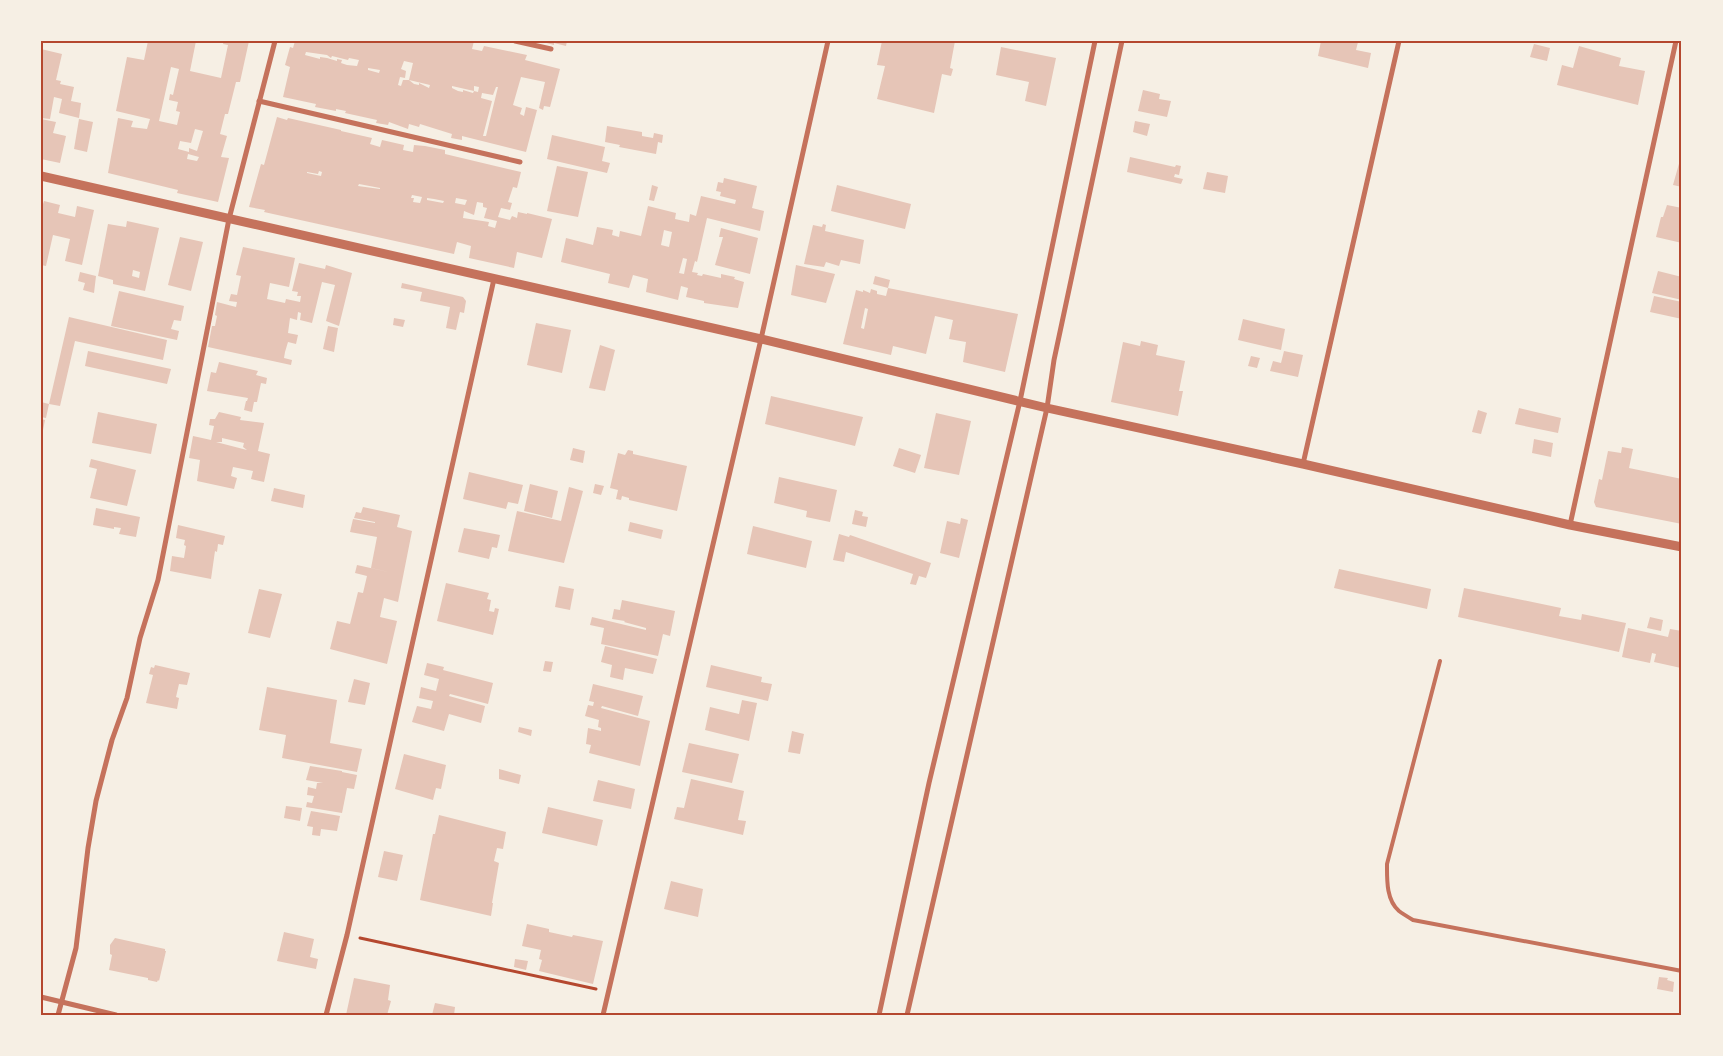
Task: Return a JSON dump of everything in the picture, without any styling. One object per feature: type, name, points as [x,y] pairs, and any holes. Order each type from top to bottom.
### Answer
[{"type":"street","points":[[58,1015],[76,948],[88,848],[96,801],[112,740],[127,698],[140,638],[158,580],[229,219],[274,41]]},
{"type":"street","points":[[515,41],[551,49]]},
{"type":"street","points":[[603,1015],[761,340],[828,41]]},
{"type":"street","points":[[879,1015],[930,783],[1020,401],[1095,41]]},
{"type":"street","points":[[907,1015],[1047,408],[1054,360],[1122,41]]},
{"type":"street","points":[[1303,464],[1399,41]]},
{"type":"street","points":[[1570,525],[1676,41]]},
{"type":"street","points":[[259,102],[520,162]]},
{"type":"street","points":[[41,176],[761,340],[1047,408],[1570,525],[1682,547]]},
{"type":"street","points":[[326,1015],[347,935],[494,279]]},
{"type":"street","points":[[41,997],[116,1015]]},
{"type":"lane","points":[[1440,661],[1387,864],[1390,899],[1397,910],[1412,920],[1682,971]]},
{"type":"path","points":[[347,935],[608,991]]},
{"type":"building","points":[[148,41],[196,41],[190,71],[221,78],[228,45],[223,44],[224,41],[249,41],[240,82],[236,82],[228,114],[225,114],[220,134],[227,136],[221,157],[229,158],[218,202],[177,193],[178,190],[108,173],[118,118],[133,121],[131,127],[147,129],[150,119],[116,111],[127,57],[144,60]],"holes":[[[171,67],[179,69],[173,95],[170,94],[169,100],[178,102],[176,111],[180,112],[177,125],[159,121]],[[195,129],[203,131],[197,151],[189,148],[189,152],[178,149],[180,141],[191,143]],[[188,154],[199,157],[197,161],[187,159]]]},
{"type":"building","points":[[295,41],[474,41],[472,49],[482,51],[484,46],[527,55],[525,60],[560,69],[550,107],[544,106],[543,110],[539,108],[545,82],[521,77],[513,105],[522,108],[520,114],[524,116],[526,107],[537,110],[526,152],[462,136],[462,140],[451,138],[452,134],[420,124],[419,127],[409,124],[408,129],[389,122],[388,125],[376,123],[377,120],[345,113],[346,111],[315,107],[316,104],[283,97],[290,67],[285,65],[290,47],[293,48]],"holes":[[[306,52],[327,55],[331,58],[332,56],[348,60],[349,58],[359,60],[357,66],[341,63],[342,60],[337,59],[337,61],[320,57],[320,59],[305,55]],[[404,61],[413,63],[409,80],[403,80],[401,86],[398,85],[400,77],[405,78],[406,71],[401,69]],[[368,68],[380,70],[379,73],[368,70]],[[409,80],[430,85],[429,88],[419,83],[419,85],[414,84]],[[452,86],[474,91],[473,93],[463,90],[463,92],[458,91],[452,88]],[[474,86],[479,87],[478,92],[474,91]],[[496,87],[498,87],[486,136],[483,136],[492,101],[481,98],[482,93],[493,95]]]},
{"type":"building","points":[[539,41],[567,41],[566,46]]},
{"type":"building","points":[[882,41],[955,41],[950,68],[953,69],[951,76],[942,74],[934,113],[877,99],[885,66],[877,65]]},
{"type":"building","points":[[1321,41],[1358,42],[1356,50],[1371,53],[1368,68],[1318,56]]},
{"type":"building","points":[[1534,44],[1550,48],[1547,61],[1530,57]]},
{"type":"building","points":[[1579,46],[1621,58],[1619,66],[1645,71],[1638,105],[1557,85],[1562,65],[1573,68]]},
{"type":"building","points":[[1001,47],[1056,58],[1046,106],[1025,101],[1029,82],[996,75]]},
{"type":"building","points":[[41,49],[62,54],[56,80],[61,81],[60,84],[74,87],[71,101],[81,103],[79,118],[59,113],[62,99],[54,97],[50,119],[41,118]]},
{"type":"building","points":[[1143,90],[1160,94],[1159,99],[1171,101],[1167,117],[1138,111]]},
{"type":"building","points":[[277,117],[372,138],[370,144],[380,147],[382,140],[404,145],[403,150],[413,152],[414,145],[425,146],[445,150],[445,154],[521,172],[517,188],[513,187],[508,202],[512,203],[510,210],[501,208],[498,217],[510,220],[512,216],[517,218],[518,212],[552,219],[542,258],[517,252],[514,268],[469,258],[471,246],[457,242],[454,254],[264,212],[265,210],[249,207],[261,164],[264,165]],"holes":[[[319,171],[322,172],[321,176],[307,172],[318,174]],[[359,184],[380,189],[358,186]],[[412,195],[422,197],[420,203],[413,202],[414,198],[411,198]],[[427,198],[444,201],[443,203],[427,200]],[[456,198],[467,200],[465,205],[455,203]],[[477,202],[483,203],[483,207],[487,208],[484,218],[497,221],[495,228],[488,226],[489,222],[463,218],[464,211],[474,215]]]},
{"type":"building","points":[[41,119],[56,122],[53,133],[66,136],[60,163],[41,159]]},
{"type":"building","points":[[79,119],[93,122],[87,152],[74,149]]},
{"type":"building","points":[[1135,121],[1150,124],[1147,136],[1133,132]]},
{"type":"building","points":[[607,126],[642,132],[642,136],[653,138],[654,133],[663,135],[662,143],[658,142],[656,154],[619,147],[620,145],[605,142]]},
{"type":"building","points":[[552,135],[605,147],[602,161],[610,163],[607,173],[547,159]]},
{"type":"building","points":[[1130,157],[1175,167],[1176,165],[1181,166],[1179,175],[1175,174],[1174,177],[1183,179],[1181,184],[1127,172]]},
{"type":"building","points":[[1680,160],[1682,161],[1682,187],[1673,185]]},
{"type":"building","points":[[557,166],[588,172],[578,217],[547,211]]},
{"type":"building","points":[[1207,172],[1228,176],[1225,193],[1203,189]]},
{"type":"building","points":[[724,178],[757,186],[752,208],[764,211],[760,231],[707,218],[697,262],[695,261],[692,272],[698,273],[697,275],[702,276],[703,274],[721,278],[721,274],[735,277],[734,279],[744,282],[738,308],[704,303],[704,301],[686,297],[688,288],[681,286],[678,300],[646,292],[648,279],[633,275],[629,288],[608,283],[610,274],[561,262],[566,238],[593,245],[597,227],[613,230],[612,235],[619,237],[620,231],[641,236],[648,206],[676,213],[675,219],[689,222],[690,214],[696,216],[701,196],[735,204],[736,200],[720,196],[721,192],[716,191],[718,182],[723,183]],"holes":[[[664,230],[672,232],[669,247],[661,245]],[[683,258],[687,259],[684,274],[679,273]]]},
{"type":"building","points":[[652,185],[658,187],[654,201],[649,200]]},
{"type":"building","points":[[837,185],[911,204],[905,229],[831,211]]},
{"type":"building","points":[[44,201],[60,205],[58,213],[75,217],[77,206],[94,210],[82,265],[65,261],[70,239],[53,235],[46,266],[41,265],[41,204]]},
{"type":"building","points":[[1667,205],[1682,208],[1682,243],[1656,237],[1661,217],[1663,217]]},
{"type":"building","points":[[127,221],[159,228],[145,291],[113,284],[113,280],[98,276],[108,224],[126,227]],"holes":[[[133,270],[140,272],[139,278],[132,276]]]},
{"type":"building","points":[[823,224],[826,225],[825,231],[864,240],[860,264],[841,260],[839,266],[826,262],[824,267],[804,264],[813,225],[822,227]]},
{"type":"building","points":[[721,228],[758,238],[750,274],[715,265],[723,237],[719,237]]},
{"type":"building","points":[[180,237],[203,242],[191,291],[168,285]]},
{"type":"building","points":[[243,247],[295,258],[289,287],[270,283],[267,299],[285,303],[286,299],[300,302],[301,296],[297,296],[298,292],[292,291],[299,263],[325,269],[326,265],[352,273],[339,326],[326,321],[335,285],[322,282],[312,323],[300,320],[301,313],[298,312],[297,320],[290,318],[288,333],[298,335],[296,344],[288,342],[285,352],[284,358],[292,360],[291,365],[208,347],[212,326],[215,326],[217,316],[215,315],[217,302],[236,307],[237,302],[229,301],[231,294],[237,295],[241,276],[236,275]]},
{"type":"building","points":[[796,265],[835,274],[826,303],[791,295]]},
{"type":"building","points":[[1658,271],[1682,277],[1682,300],[1652,293]]},
{"type":"building","points":[[80,272],[96,276],[94,293],[83,290],[85,283],[78,281]]},
{"type":"building","points":[[875,276],[890,280],[888,288],[873,284]]},
{"type":"building","points":[[402,283],[463,297],[466,301],[464,313],[460,312],[456,330],[446,328],[450,307],[420,301],[422,292],[401,288]]},
{"type":"building","points":[[888,288],[1018,314],[1005,372],[963,362],[966,342],[949,339],[953,320],[935,316],[926,354],[893,346],[891,355],[843,344],[856,290],[870,293],[871,289],[877,291],[877,294],[886,296]],"holes":[[[865,308],[868,309],[864,329],[861,328]]]},
{"type":"building","points":[[119,291],[184,306],[181,321],[174,320],[171,329],[179,331],[177,340],[111,326]]},
{"type":"building","points":[[1654,296],[1682,302],[1682,319],[1650,312]]},
{"type":"building","points":[[69,317],[167,340],[163,360],[75,341],[60,406],[49,404]]},
{"type":"building","points":[[394,318],[405,320],[403,327],[393,325]]},
{"type":"building","points":[[1243,319],[1285,329],[1281,350],[1238,340]]},
{"type":"building","points":[[536,323],[571,330],[562,373],[527,365]]},
{"type":"building","points":[[328,326],[338,328],[334,352],[323,349]]},
{"type":"building","points":[[1141,341],[1158,345],[1156,355],[1185,361],[1179,391],[1183,391],[1178,416],[1111,402],[1123,342],[1140,346]]},
{"type":"building","points":[[600,345],[615,350],[605,391],[589,388]]},
{"type":"building","points":[[88,351],[171,369],[167,384],[85,366]]},
{"type":"building","points":[[1284,351],[1303,355],[1298,377],[1270,371],[1273,361],[1281,363]]},
{"type":"building","points":[[1251,356],[1260,358],[1257,368],[1248,366]]},
{"type":"building","points":[[219,362],[258,371],[256,375],[267,378],[266,384],[261,383],[257,402],[254,402],[252,412],[244,410],[248,398],[207,391],[211,372],[216,373]]},
{"type":"building","points":[[771,396],[863,417],[855,446],[765,424]]},
{"type":"building","points":[[41,402],[49,404],[46,418],[41,417]]},
{"type":"building","points":[[1519,408],[1561,418],[1558,433],[1515,424]]},
{"type":"building","points":[[1478,410],[1487,413],[1481,434],[1472,432]]},
{"type":"building","points":[[98,412],[157,424],[151,454],[92,443]]},
{"type":"building","points":[[219,412],[241,417],[240,420],[264,423],[258,451],[270,454],[264,482],[251,479],[253,471],[233,467],[231,476],[237,478],[234,489],[197,481],[200,460],[189,458],[193,436],[211,440],[214,426],[209,425],[210,419],[215,419]],"holes":[[[222,438],[244,443],[243,447],[247,450],[216,442],[222,442]]]},
{"type":"building","points":[[936,413],[971,421],[959,475],[924,468]]},
{"type":"building","points":[[41,419],[45,420],[42,435],[41,435]]},
{"type":"building","points":[[1534,439],[1553,443],[1551,457],[1532,453]]},
{"type":"building","points":[[1622,447],[1633,449],[1629,468],[1682,479],[1682,524],[1596,507],[1594,502],[1599,479],[1602,480],[1608,451],[1621,453]]},
{"type":"building","points":[[573,448],[585,451],[583,463],[570,460]]},
{"type":"building","points":[[899,448],[921,455],[915,473],[893,466]]},
{"type":"building","points":[[628,450],[633,451],[633,454],[687,466],[677,511],[629,500],[629,498],[622,496],[621,500],[616,499],[618,490],[610,488],[618,453],[625,455]]},
{"type":"building","points":[[91,459],[136,470],[127,506],[90,498],[97,469],[89,467]]},
{"type":"building","points":[[469,472],[523,485],[518,504],[508,502],[506,509],[463,499]]},
{"type":"building","points":[[779,477],[837,490],[830,522],[806,517],[807,511],[774,503]]},
{"type":"building","points":[[530,484],[558,491],[552,518],[524,511]]},
{"type":"building","points":[[595,484],[604,486],[601,495],[593,493]]},
{"type":"building","points":[[569,487],[583,491],[564,563],[508,551],[517,511],[561,521]]},
{"type":"building","points":[[274,488],[305,495],[303,508],[271,501]]},
{"type":"building","points":[[363,507],[400,515],[397,527],[412,531],[398,602],[384,598],[380,617],[397,621],[387,664],[330,649],[337,621],[350,624],[358,592],[363,593],[367,576],[355,573],[357,565],[393,573],[371,568],[377,537],[350,532],[353,519],[375,523],[354,518],[356,512],[361,513]]},
{"type":"building","points":[[96,508],[140,517],[136,537],[119,534],[121,528],[114,527],[114,529],[93,525]]},
{"type":"building","points":[[855,510],[863,512],[862,516],[868,517],[866,527],[852,524]]},
{"type":"building","points":[[961,518],[968,520],[959,558],[940,553],[947,521],[960,524]]},
{"type":"building","points":[[630,522],[663,530],[661,539],[628,531]]},
{"type":"building","points":[[178,525],[225,536],[223,545],[218,544],[217,552],[215,551],[211,579],[170,571],[172,556],[184,558],[185,540],[176,538]]},
{"type":"building","points":[[753,526],[812,541],[806,568],[747,554]]},
{"type":"building","points":[[464,528],[500,535],[497,548],[492,547],[489,559],[458,552]]},
{"type":"building","points":[[839,534],[849,537],[850,535],[931,563],[926,578],[919,576],[916,585],[910,584],[913,574],[846,552],[844,562],[833,560]]},
{"type":"building","points":[[1339,569],[1431,589],[1427,609],[1334,588]]},
{"type":"building","points":[[446,583],[489,593],[487,599],[491,600],[489,611],[494,612],[495,608],[499,609],[493,635],[437,621]]},
{"type":"building","points":[[559,586],[574,589],[570,610],[555,607]]},
{"type":"building","points":[[1464,588],[1561,608],[1559,616],[1581,620],[1582,614],[1626,623],[1619,652],[1458,617]]},
{"type":"building","points":[[259,589],[282,594],[270,638],[248,633]]},
{"type":"building","points":[[622,600],[675,611],[670,636],[663,634],[658,656],[601,644],[604,628],[590,625],[592,617],[646,630],[646,628],[625,621],[612,619],[614,609],[620,610]]},
{"type":"building","points":[[1650,617],[1663,620],[1661,631],[1647,628]]},
{"type":"building","points":[[1628,628],[1668,637],[1670,629],[1682,631],[1681,668],[1654,662],[1656,654],[1652,653],[1650,663],[1622,657]]},
{"type":"building","points":[[605,646],[657,659],[653,674],[625,668],[623,680],[610,677],[612,665],[601,662]]},
{"type":"building","points":[[545,661],[553,662],[551,672],[543,671]]},
{"type":"building","points":[[427,663],[444,667],[443,670],[493,683],[488,704],[450,694],[449,696],[485,706],[481,723],[449,714],[444,731],[412,722],[417,706],[431,709],[433,701],[419,698],[421,687],[436,691],[439,679],[424,675]]},
{"type":"building","points":[[155,665],[190,673],[187,685],[179,684],[176,697],[179,698],[177,709],[146,703],[153,675],[149,674],[151,667],[154,668]]},
{"type":"building","points":[[711,665],[762,677],[761,682],[772,684],[768,701],[706,687]]},
{"type":"building","points":[[354,679],[370,683],[365,705],[348,702]]},
{"type":"building","points":[[593,684],[643,696],[638,716],[602,706],[601,708],[650,721],[640,766],[589,753],[591,745],[586,744],[588,728],[601,731],[601,728],[598,727],[599,720],[585,716],[588,705],[593,706],[594,702],[589,701]]},
{"type":"building","points":[[267,687],[337,700],[330,743],[362,749],[357,772],[282,758],[286,735],[259,730]]},
{"type":"building","points":[[742,700],[757,703],[749,741],[705,730],[710,707],[739,714]]},
{"type":"building","points":[[519,727],[532,730],[531,736],[518,732]]},
{"type":"building","points":[[792,731],[804,734],[800,754],[788,752]]},
{"type":"building","points":[[689,743],[739,754],[732,783],[682,772]]},
{"type":"building","points":[[404,754],[446,765],[441,789],[436,788],[433,800],[395,789]]},
{"type":"building","points":[[310,766],[357,775],[354,789],[347,788],[342,813],[306,807],[307,802],[312,803],[314,796],[307,795],[308,787],[316,789],[317,783],[323,783],[306,780]]},
{"type":"building","points":[[499,769],[521,775],[519,784],[499,779]]},
{"type":"building","points":[[691,779],[744,791],[738,820],[746,821],[743,835],[674,819],[677,807],[684,808]]},
{"type":"building","points":[[598,780],[635,789],[631,809],[593,801]]},
{"type":"building","points":[[286,806],[302,808],[300,821],[284,818]]},
{"type":"building","points":[[548,807],[603,820],[597,846],[542,833]]},
{"type":"building","points":[[311,811],[340,816],[337,831],[321,829],[320,836],[312,835],[313,827],[307,826]]},
{"type":"building","points":[[439,815],[506,832],[503,849],[497,848],[494,861],[499,863],[491,916],[420,900],[433,834],[435,834]]},
{"type":"building","points":[[384,851],[403,855],[397,881],[378,877]]},
{"type":"building","points":[[671,881],[703,889],[698,917],[664,909]]},
{"type":"building","points":[[527,924],[549,929],[549,932],[603,941],[593,984],[539,971],[542,960],[539,959],[541,950],[522,946]]},
{"type":"building","points":[[284,932],[314,939],[310,957],[318,959],[316,969],[277,961]]},
{"type":"building","points":[[115,938],[165,949],[159,981],[109,970],[112,955],[110,954],[110,945]]},
{"type":"building","points":[[515,959],[528,961],[526,970],[514,967]]},
{"type":"building","points":[[1659,977],[1668,978],[1667,980],[1674,982],[1673,992],[1657,989]]},
{"type":"building","points":[[354,978],[390,985],[388,1000],[391,1001],[387,1015],[346,1015]]},
{"type":"building","points":[[435,1003],[455,1007],[454,1015],[432,1015]]}]
